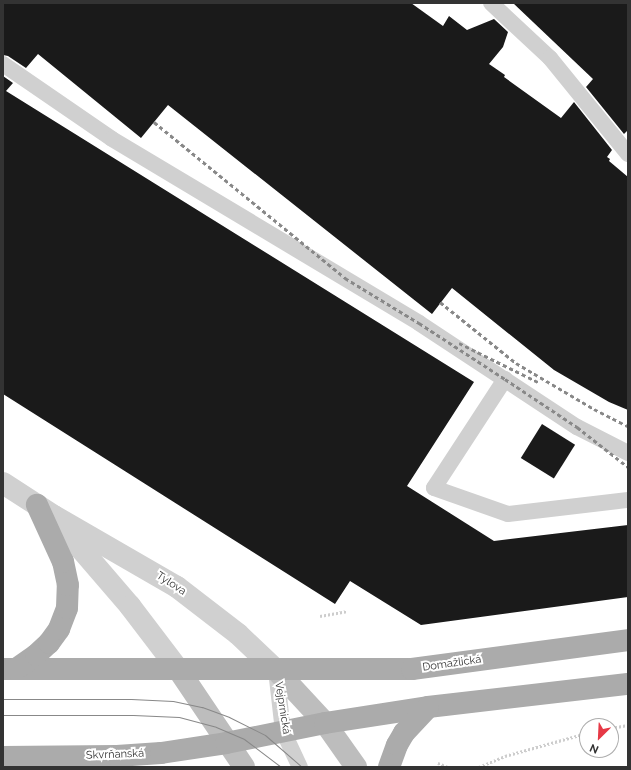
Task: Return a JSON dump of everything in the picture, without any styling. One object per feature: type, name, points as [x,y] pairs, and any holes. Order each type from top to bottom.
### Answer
[{"type":"main road","points":[[10,669],[36,655],[49,643],[59,629],[67,608],[68,585],[63,562],[45,511]]},
{"type":"main road","name":"Domažlická","points":[[178,669],[412,669],[628,640]]},
{"type":"main road","points":[[10,669],[178,669],[226,743],[244,767]]},
{"type":"main road","points":[[276,670],[325,723],[356,767]]},
{"type":"main road","points":[[325,723],[428,707],[628,684]]},
{"type":"main road","points":[[389,767],[397,745],[404,733],[428,707]]},
{"type":"main road","name":"Skvrňanská","points":[[3,757],[117,756],[161,753],[226,743],[325,723]]},
{"type":"main road","points":[[3,762],[31,767]]},
{"type":"street","name":"Tylova","points":[[3,483],[45,511],[177,588],[238,634],[276,670]]},
{"type":"street","name":"Tylova","points":[[45,511],[130,606],[178,669]]},
{"type":"lane","points":[[490,3],[550,58],[628,154]]},
{"type":"lane","points":[[3,64],[112,139],[420,323],[577,428],[628,454]]},
{"type":"lane","points":[[504,379],[434,488],[508,514],[628,500]]},
{"type":"lane","name":"Vejprnická","points":[[276,670],[283,731],[300,767]]},
{"type":"path","points":[[320,616],[347,611]]},
{"type":"path","points":[[478,767],[505,756],[579,735]]},
{"type":"path","points":[[438,763],[448,767]]},
{"type":"building","points":[[3,3],[411,3],[443,26],[449,16],[467,30],[494,19],[508,32],[503,47],[489,64],[505,75],[504,77],[561,118],[574,102],[612,150],[607,157],[610,159],[609,161],[628,177],[628,410],[609,402],[554,370],[452,288],[432,314],[168,105],[141,138],[38,54],[26,68],[8,56],[3,55]]},
{"type":"building","points":[[513,3],[628,3],[628,130],[624,134],[586,87],[593,79]]},
{"type":"building","points":[[3,76],[13,83],[6,91],[474,382],[407,486],[494,541],[628,525],[628,597],[421,625],[350,581],[335,604],[3,394]]},
{"type":"building","points":[[542,424],[575,445],[554,479],[521,458]]},
{"type":"tram line","points":[[3,699],[131,699],[173,701],[202,707],[229,717],[265,735],[302,767]]},
{"type":"tram line","points":[[3,715],[133,715],[179,717],[216,727],[244,739],[281,767]]},
{"type":"railway","points":[[154,122],[345,278],[419,323],[577,427],[628,467]]},
{"type":"railway","points":[[440,302],[516,363],[594,409],[628,426]]},
{"type":"railway","points":[[459,343],[538,382]]}]
